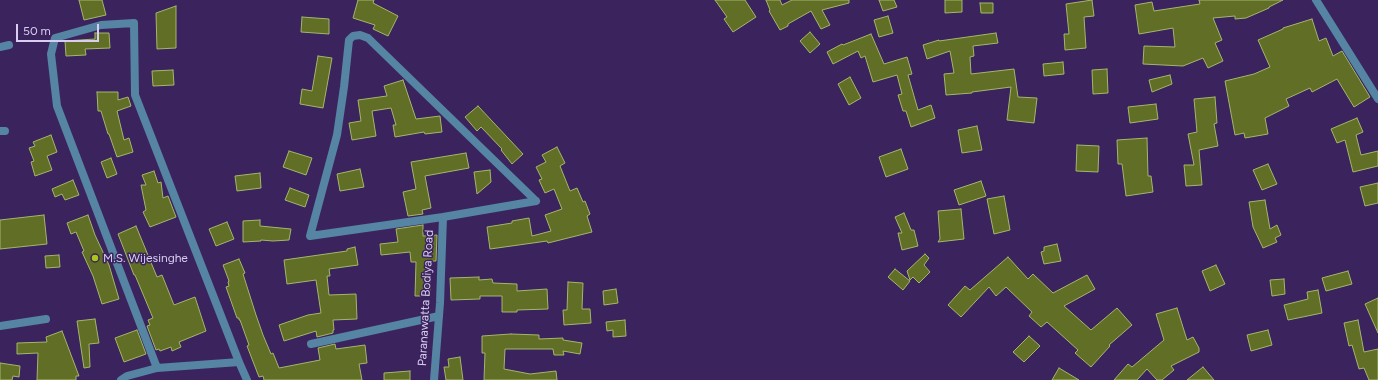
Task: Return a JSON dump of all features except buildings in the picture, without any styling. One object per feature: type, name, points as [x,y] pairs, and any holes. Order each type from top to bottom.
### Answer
[{"type":"street","points":[[1316,0],[1378,99]]},
{"type":"street","points":[[157,368],[57,106],[50,54],[55,38],[102,25],[134,23],[135,95],[247,380]]},
{"type":"street","name":"Paranawatta Bodiya Road","points":[[360,35],[368,38],[536,201],[443,217],[310,236],[337,135],[349,40],[353,36],[360,35]]},
{"type":"street","points":[[0,47],[9,45]]},
{"type":"street","name":"Paranawatta Bodiya Road","points":[[434,380],[439,316],[443,217]]},
{"type":"street","points":[[311,344],[439,316]]},
{"type":"street","points":[[0,326],[46,320]]},
{"type":"street","points":[[121,380],[127,376],[157,368],[239,362]]},
{"type":"place","name":"M.S. Wijesinghe","points":[[95,258]]}]
